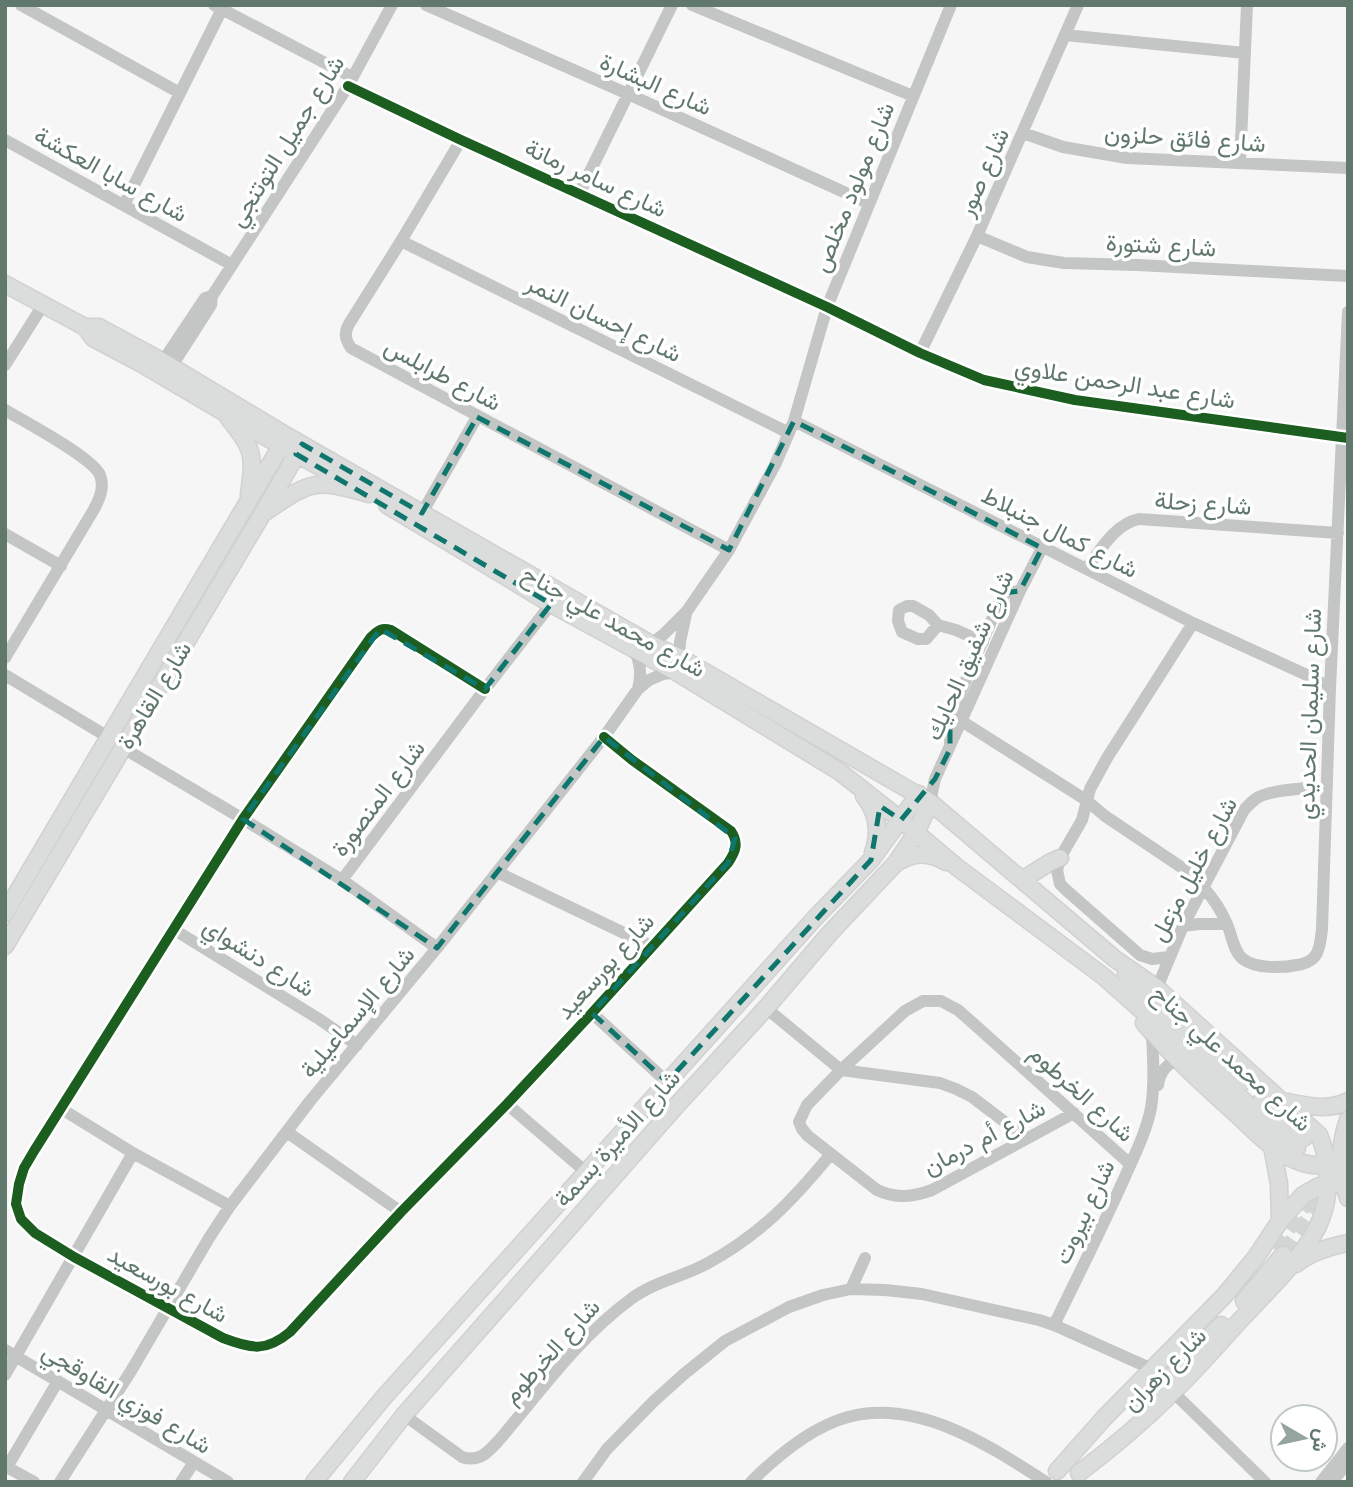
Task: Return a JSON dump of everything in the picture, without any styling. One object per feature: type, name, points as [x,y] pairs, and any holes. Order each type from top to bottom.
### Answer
[{"type":"main road","name":"شارع محمد علي جناح","points":[[5,284],[85,327],[93,338],[164,369],[284,441]]},
{"type":"main road","name":"شارع محمد علي جناح","points":[[164,369],[223,412],[422,513],[650,644],[840,772],[958,868],[1104,976],[1301,1143],[1131,982],[1115,959]]},
{"type":"main road","points":[[223,412],[244,437],[250,449],[253,465],[247,505]]},
{"type":"main road","name":"شارع القاهرة","points":[[5,913],[284,441]]},
{"type":"main road","name":"شارع محمد علي جناح","points":[[299,449],[551,604],[634,648],[678,664],[925,798],[1115,959],[1157,988],[1319,1135],[1338,1163]]},
{"type":"main road","name":"شارع القاهرة","points":[[5,946],[299,449]]},
{"type":"main road","points":[[263,513],[296,491],[315,484],[338,485],[369,494]]},
{"type":"main road","points":[[840,772],[873,809],[877,830],[871,860]]},
{"type":"main road","name":"شارع الأميرة بسمة","points":[[314,1482],[384,1397],[815,918],[871,860],[901,820],[925,798]]},
{"type":"main road","name":"شارع الأميرة بسمة","points":[[352,1482],[404,1415],[891,867],[916,833],[925,798]]},
{"type":"main road","points":[[891,867],[910,855],[918,854],[940,859],[958,868]]},
{"type":"main road","points":[[1022,880],[1060,858]]},
{"type":"main road","name":"شارع محمد علي جناح","points":[[1104,976],[1176,1059],[1272,1146],[1293,1160],[1305,1164],[1338,1163]]},
{"type":"main road","points":[[1280,1101],[1327,1108],[1348,1101]]},
{"type":"main road","points":[[1342,1187],[1338,1163],[1348,1120]]},
{"type":"main road","points":[[1272,1146],[1279,1184],[1280,1221]]},
{"type":"main road","points":[[1050,1478],[1105,1417],[1224,1296],[1303,1195],[1319,1186],[1342,1187]]},
{"type":"main road","points":[[1075,1477],[1174,1392],[1281,1277],[1320,1222],[1326,1202],[1342,1187]]},
{"type":"main road","points":[[1281,1277],[1312,1253],[1348,1243]]},
{"type":"main road","name":"شارع زهران","points":[[1050,1478],[1109,1426],[1278,1252],[1248,1297],[1075,1477]]},
{"type":"street","points":[[22,5],[180,93]]},
{"type":"street","name":"شارع جميل التوتنجي","points":[[164,369],[211,305],[212,296],[350,81],[392,5]]},
{"type":"street","name":"شارع البشارة","points":[[426,5],[868,203]]},
{"type":"street","points":[[579,194],[671,5]]},
{"type":"street","points":[[692,5],[913,96]]},
{"type":"street","name":"شارع مولود مخلص","points":[[650,644],[687,611],[729,550],[764,487],[792,427],[827,307],[951,5]]},
{"type":"street","name":"شارع صور","points":[[920,353],[977,236],[1078,5]]},
{"type":"street","points":[[1240,163],[1247,5]]},
{"type":"street","points":[[124,205],[220,6]]},
{"type":"street","name":"شارع سامر رمانة","points":[[220,6],[350,81],[461,140],[827,307]]},
{"type":"street","points":[[1065,35],[1245,52]]},
{"type":"street","name":"شارع فائق حلزون","points":[[1023,133],[1063,147],[1105,156],[1348,168]]},
{"type":"street","name":"شارع سابا العكشة","points":[[5,140],[232,265]]},
{"type":"street","name":"شارع طرابلس","points":[[461,140],[345,331],[351,348],[729,550]]},
{"type":"street","name":"شارع شتورة","points":[[977,236],[1027,257],[1064,263],[1348,276]]},
{"type":"street","name":"شارع إحسان النمر","points":[[401,241],[792,427]]},
{"type":"street","points":[[5,365],[43,305]]},
{"type":"street","name":"شارع عبد الرحمن علاوي","points":[[827,307],[920,353],[984,380],[1075,400],[1345,437]]},
{"type":"street","name":"شارع سليمان الحديدي","points":[[1203,887],[1213,898],[1242,958],[1255,964],[1290,967],[1307,964],[1316,957],[1321,937],[1330,688],[1345,437],[1348,312]]},
{"type":"street","points":[[5,411],[87,460],[99,473],[102,484],[101,496],[5,658]]},
{"type":"street","points":[[422,513],[477,417]]},
{"type":"street","name":"شارع كمال جنبلاط","points":[[792,427],[1330,688]]},
{"type":"street","name":"شارع زحلة","points":[[1087,568],[1115,532],[1124,524],[1139,519],[1338,533]]},
{"type":"street","points":[[5,534],[61,566]]},
{"type":"street","name":"شارع شفيق الحايك","points":[[925,798],[1042,548]]},
{"type":"street","points":[[950,749],[950,718],[983,642],[1004,595],[1020,591]]},
{"type":"street","name":"شارع المنصورة","points":[[123,748],[342,880],[551,604]]},
{"type":"street","name":"شارع مولود مخلص","points":[[678,664],[682,626],[687,611]]},
{"type":"street","points":[[1168,957],[1152,959],[1140,956],[1065,889],[1057,876],[1060,858],[1082,820],[1090,789],[1102,766],[1193,623]]},
{"type":"street","points":[[938,625],[983,642]]},
{"type":"street","name":"شارع بورسعيد","points":[[485,689],[385,628],[371,637],[243,819],[24,1168],[16,1204],[21,1219],[35,1233],[223,1339],[249,1347],[266,1346],[290,1332],[592,1013],[734,854],[736,838],[731,831],[604,737]]},
{"type":"street","points":[[634,648],[641,667],[638,689]]},
{"type":"street","name":"شارع الإسماعيلية","points":[[60,1482],[131,1371],[230,1206],[310,1101],[437,948],[604,737],[638,689],[678,664]]},
{"type":"street","points":[[1309,676],[1331,673]]},
{"type":"street","points":[[5,675],[108,737]]},
{"type":"street","points":[[962,722],[1086,800],[1105,816],[1187,871]]},
{"type":"street","name":"شارع خليل مزعل","points":[[1157,988],[1183,926],[1244,810],[1260,796],[1326,787]]},
{"type":"street","points":[[871,860],[891,867]]},
{"type":"street","points":[[497,872],[651,946]]},
{"type":"street","points":[[342,880],[437,948]]},
{"type":"street","points":[[1183,926],[1227,925]]},
{"type":"street","name":"شارع دنشواي","points":[[173,929],[357,1045]]},
{"type":"street","name":"شارع الخرطوم","points":[[841,1070],[914,1004],[941,1001],[958,1010],[1130,1164]]},
{"type":"street","points":[[766,1008],[841,1070],[940,1083],[972,1097],[1026,1138]]},
{"type":"street","points":[[592,1013],[667,1082]]},
{"type":"street","name":"شارع بيروت","points":[[1106,1224],[1130,1164],[1147,1134],[1153,1089],[1152,1033]]},
{"type":"street","name":"شارع بيروت","points":[[1057,1326],[1147,1134],[1155,1113],[1159,1077],[1165,1067],[1176,1059]]},
{"type":"street","name":"شارع أم درمان","points":[[841,1070],[807,1105],[799,1122],[808,1136],[830,1155],[886,1194],[919,1195],[932,1190],[1074,1112]]},
{"type":"street","points":[[507,1104],[586,1172]]},
{"type":"street","points":[[60,1108],[133,1153],[230,1206]]},
{"type":"street","points":[[287,1132],[401,1212]]},
{"type":"street","points":[[5,1375],[11,1353],[74,1257],[133,1153]]},
{"type":"street","name":"شارع الخرطوم","points":[[404,1415],[462,1457],[478,1459],[500,1439],[591,1332],[610,1315],[640,1292],[710,1262],[754,1233],[787,1205],[830,1155]]},
{"type":"street","points":[[852,1289],[865,1258]]},
{"type":"street","points":[[583,1482],[607,1449],[653,1401],[725,1341],[789,1307],[823,1295],[852,1289],[922,1294],[1057,1326],[1152,1369]]},
{"type":"street","name":"شارع فوزي القاوقجي","points":[[11,1353],[228,1482]]},
{"type":"street","points":[[34,1482],[6,1466],[58,1381]]},
{"type":"street","points":[[1174,1392],[1265,1482]]},
{"type":"street","points":[[751,1482],[793,1444],[847,1417],[871,1413],[910,1416],[960,1432],[1050,1478]]},
{"type":"street","points":[[1321,1482],[1348,1448]]},
{"type":"street","points":[[181,1482],[194,1462]]},
{"type":"street","points":[[1332,1482],[1348,1462]]},
{"type":"highlighted area","points":[[477,417],[729,550],[794,421],[1042,548],[1020,591],[1004,593],[950,718],[950,749],[935,779],[901,820],[880,806],[871,860],[667,1082],[592,1013],[728,863],[735,838],[604,737],[437,948],[243,819],[380,629],[485,689],[551,604],[296,454],[302,444],[422,513]]},
{"type":"tunnel","points":[[1284,1253],[1328,1191]]},
{"type":"tunnel","points":[[1274,1249],[1312,1194]]},
{"type":"cycle path","points":[[348,86],[827,307],[920,353],[984,380],[1075,400],[1348,438]]},
{"type":"cycle path","points":[[485,689],[391,630],[382,629],[371,637],[243,819],[24,1168],[16,1204],[21,1219],[35,1233],[223,1338],[258,1347],[273,1343],[290,1332],[592,1013],[733,855],[736,843],[731,831],[604,737]]}]
